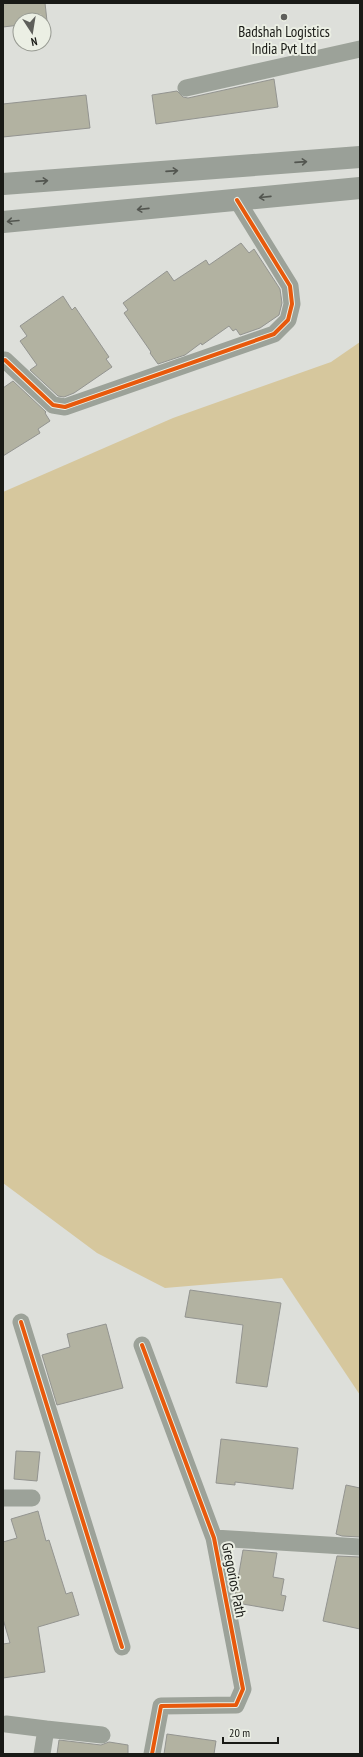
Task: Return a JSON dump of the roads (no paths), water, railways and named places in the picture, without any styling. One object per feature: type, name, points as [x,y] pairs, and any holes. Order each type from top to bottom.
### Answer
[{"type":"main road","points":[[3,184],[360,157]]},
{"type":"main road","points":[[3,222],[360,188]]},
{"type":"street","points":[[186,88],[360,50]]},
{"type":"street","points":[[4,356],[53,405],[65,407],[274,334],[288,320],[292,304],[290,286],[238,200]]},
{"type":"street","points":[[21,1322],[122,1647]]},
{"type":"street","name":"Gregorios Path","points":[[142,1345],[214,1538],[243,1689],[236,1705],[161,1706],[152,1754]]},
{"type":"street","points":[[3,1498],[32,1498]]},
{"type":"street","points":[[214,1538],[360,1547]]},
{"type":"street","points":[[6,1724],[102,1735]]},
{"type":"street","points":[[42,1754],[46,1729]]},
{"type":"place","name":"Badshah Logistics India Pvt Ltd","points":[[284,17]]}]
